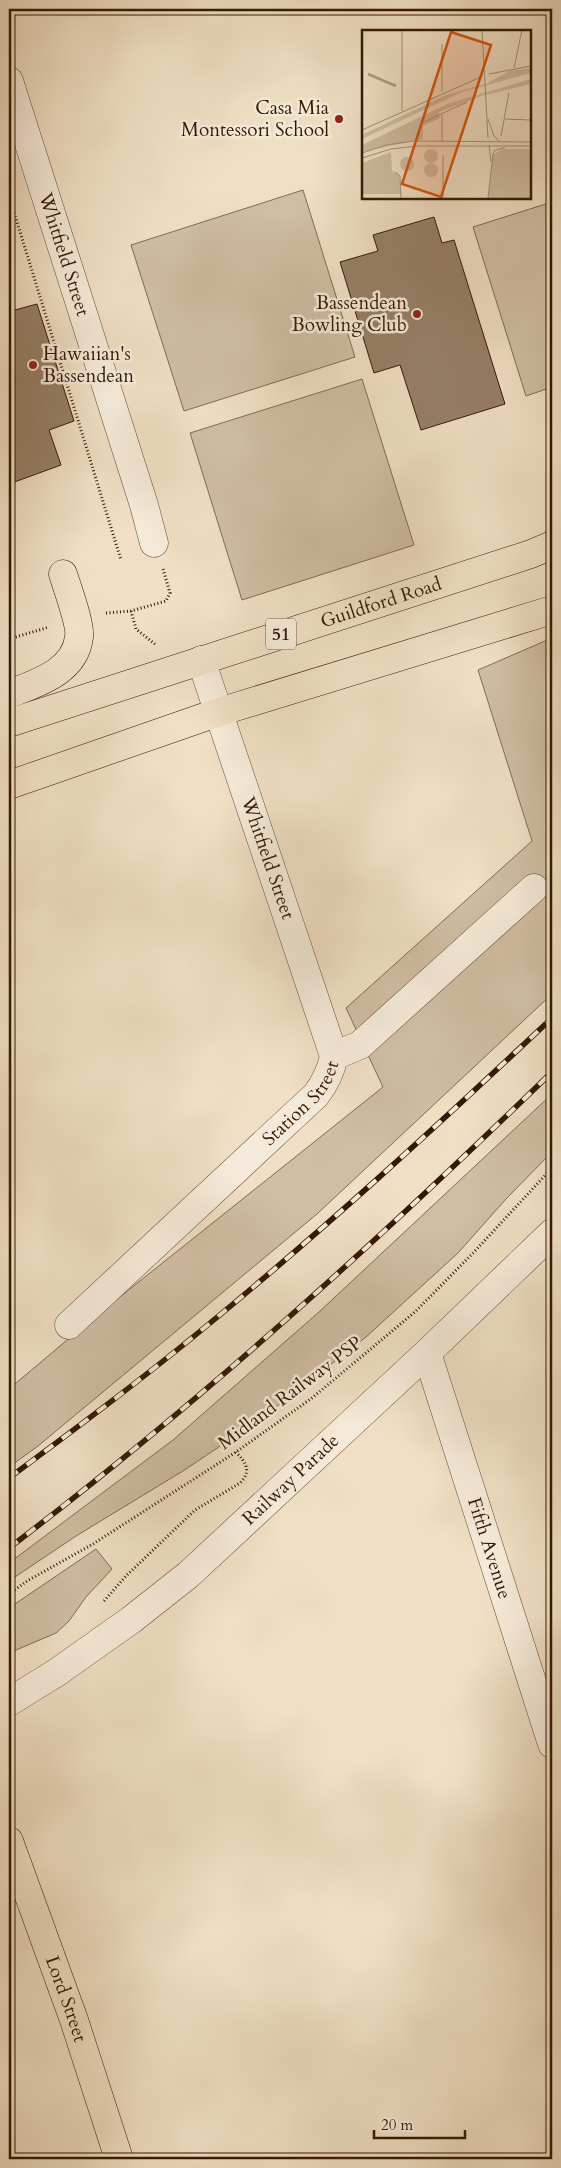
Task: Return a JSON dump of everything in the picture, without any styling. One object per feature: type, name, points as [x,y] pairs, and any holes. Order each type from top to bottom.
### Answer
[{"type":"main road","name":"Guildford Road","points":[[9,723],[521,558],[552,546]]},
{"type":"main road","points":[[9,694],[40,682],[62,669],[75,652],[80,635],[63,574]]},
{"type":"main road","points":[[9,785],[219,712],[552,610]]},
{"type":"main road","name":"Lord Street","points":[[9,1840],[74,2020],[119,2159]]},
{"type":"street","name":"Whitfield Street","points":[[9,82],[144,505],[154,542]]},
{"type":"street","name":"Whitfield Street","points":[[201,660],[334,1056]]},
{"type":"street","name":"Station Street","points":[[70,1325],[316,1095],[332,1069],[334,1056],[360,1045],[534,888]]},
{"type":"street","name":"Railway Parade","points":[[9,1702],[56,1674],[131,1620],[182,1580],[427,1353],[552,1233]]},
{"type":"street","name":"Fifth Avenue","points":[[427,1353],[552,1744]]},
{"type":"path","points":[[9,196],[121,560]]},
{"type":"path","points":[[132,610],[166,601],[170,593],[154,542]]},
{"type":"path","name":"Midland Railway PSP","points":[[9,1594],[27,1581],[93,1544],[236,1452],[312,1398],[416,1310],[474,1252],[552,1168]]},
{"type":"path","points":[[101,1605],[126,1576],[195,1510],[240,1483],[246,1477],[248,1469],[245,1462],[236,1452]]},
{"type":"shaded area","points":[[303,190],[355,357],[184,411],[131,245]]},
{"type":"shaded area","points":[[552,202],[552,387],[526,396],[473,227]]},
{"type":"shaded area","points":[[362,379],[414,545],[242,600],[190,433]]},
{"type":"shaded area","points":[[552,638],[552,994],[317,1214],[38,1446],[9,1467],[9,1389],[86,1324],[383,1087],[346,1008],[532,841],[478,670]]},
{"type":"shaded area","points":[[552,1094],[552,1152],[506,1199],[458,1253],[366,1337],[262,1418],[183,1471],[76,1536],[9,1581],[9,1563],[173,1440],[319,1312]]},
{"type":"shaded area","points":[[96,1549],[112,1569],[86,1597],[69,1621],[56,1633],[9,1653],[9,1608]]},
{"type":"building","name":"Bassendean Bowling Club","points":[[434,217],[442,243],[454,240],[505,404],[421,430],[400,365],[374,373],[340,262],[378,251],[373,235]]},
{"type":"building","name":"Hawaiian's Bassendean","points":[[9,293],[15,310],[37,304],[74,421],[49,430],[61,465],[9,484]]},
{"type":"railway","points":[[9,1478],[132,1385],[294,1253],[381,1176],[552,1018]]},
{"type":"railway","points":[[9,1548],[151,1436],[220,1378],[355,1258],[552,1072]]},
{"type":"place","name":"Casa Mia Montessori School","points":[[339,119]]},
{"type":"place","name":"Bassendean Bowling Club","points":[[417,314]]},
{"type":"place","name":"Hawaiian's Bassendean","points":[[33,365]]}]
